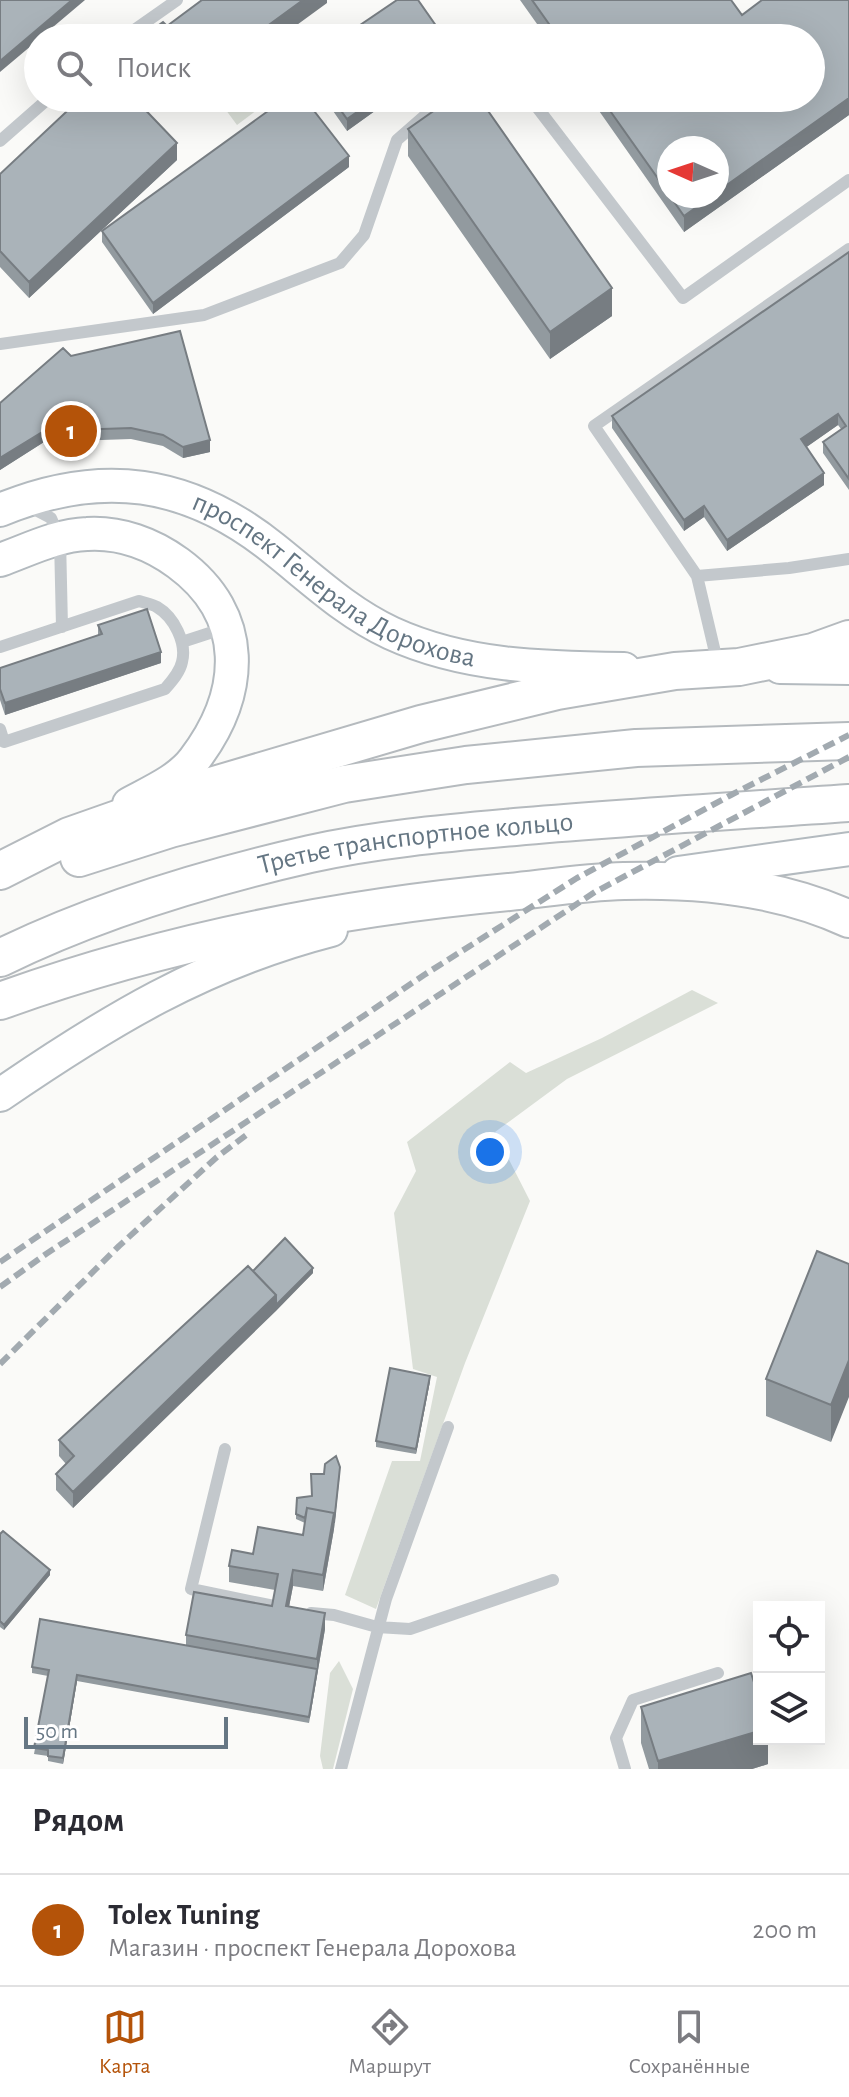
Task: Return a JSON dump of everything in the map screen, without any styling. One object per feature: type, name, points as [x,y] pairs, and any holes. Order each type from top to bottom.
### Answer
[{"type":"main road","name":"проспект Генерала Дорохова","points":[[10,506],[63,488],[106,486],[160,490],[197,502],[236,520],[337,603],[390,633],[440,653],[513,665],[675,671]]},
{"type":"main road","name":"проспект Генерала Дорохова","points":[[0,560],[60,539],[87,534],[120,536],[160,550],[197,577],[215,600],[228,626],[233,651],[231,680],[222,712],[193,762],[162,786],[69,836]]},
{"type":"main road","points":[[729,667],[813,652],[849,639]]},
{"type":"main road","points":[[0,871],[69,836],[211,786],[421,724],[557,691],[675,671],[729,667],[849,668]]},
{"type":"main road","points":[[0,890],[85,855],[344,784],[466,765],[636,748],[849,741]]},
{"type":"main road","name":"Третье транспортное кольцо","points":[[0,958],[31,943],[172,890],[313,853],[461,832],[849,803]]},
{"type":"main road","points":[[0,1001],[97,968],[304,920],[460,897],[623,881],[849,849]]},
{"type":"main road","points":[[623,881],[731,886],[815,904],[849,919]]},
{"type":"main road","points":[[0,1095],[67,1048],[138,1005],[213,969],[298,939],[460,897]]},
{"type":"lane","points":[[143,24],[177,0]]},
{"type":"lane","points":[[0,141],[33,112]]},
{"type":"lane","points":[[0,344],[204,315],[340,263],[364,235],[397,140],[429,112]]},
{"type":"lane","points":[[541,112],[683,298],[849,180]]},
{"type":"lane","points":[[729,667],[697,576],[594,426],[849,249]]},
{"type":"lane","points":[[10,506],[51,518],[60,539],[62,627]]},
{"type":"lane","points":[[697,576],[849,559]]},
{"type":"lane","points":[[0,647],[139,601],[158,608],[171,620],[182,642],[183,661],[165,689],[4,742],[0,729]]},
{"type":"lane","points":[[182,642],[228,626]]},
{"type":"lane","points":[[341,1769],[377,1627],[448,1427]]},
{"type":"lane","points":[[225,1449],[191,1589],[275,1607]]},
{"type":"lane","points":[[303,1612],[334,1615],[377,1627],[410,1629],[553,1580]]},
{"type":"lane","points":[[625,1769],[616,1738],[633,1700],[718,1673]]},
{"type":"shaded area","points":[[227,112],[254,112],[237,125]]},
{"type":"shaded area","points":[[692,990],[718,1003],[567,1079],[495,1132],[530,1201],[465,1363],[376,1609],[345,1595],[392,1461],[420,1461],[437,1377],[413,1369],[394,1213],[416,1171],[407,1142],[510,1062],[526,1073],[602,1038]]},
{"type":"shaded area","points":[[339,1661],[353,1689],[333,1769],[323,1769],[320,1756],[330,1673]]},
{"type":"building","points":[[0,0],[72,0],[44,24],[24,24],[24,41],[0,61]]},
{"type":"building","points":[[202,0],[303,0],[270,24],[170,24]]},
{"type":"building","points":[[397,0],[418,0],[435,24],[362,24]]},
{"type":"building","points":[[532,0],[731,0],[742,15],[762,0],[849,0],[849,98],[729,183],[729,136],[657,136],[657,177],[611,112],[825,112],[825,24],[549,24]]},
{"type":"building","points":[[66,112],[147,112],[177,143],[29,282],[0,251],[0,174]]},
{"type":"building","points":[[267,112],[315,112],[349,156],[153,303],[102,231]]},
{"type":"building","points":[[342,112],[357,112],[347,119]]},
{"type":"building","points":[[432,112],[489,112],[612,288],[550,332],[408,129]]},
{"type":"building","points":[[678,208],[695,208],[684,216]]},
{"type":"building","points":[[849,252],[849,479],[823,442],[846,426],[838,414],[801,439],[824,473],[727,540],[704,506],[684,520],[612,416]]},
{"type":"building","points":[[180,331],[210,440],[183,447],[163,435],[131,428],[44,431],[0,458],[0,403],[63,348],[71,356]]},
{"type":"building","points":[[147,609],[161,652],[5,703],[0,689],[0,668],[102,634],[98,625]]},
{"type":"building","points":[[285,1238],[313,1268],[276,1305],[276,1295],[253,1271]]},
{"type":"building","points":[[817,1251],[849,1264],[849,1360],[831,1405],[766,1379]]},
{"type":"building","points":[[248,1266],[276,1295],[73,1492],[56,1474],[74,1456],[59,1440]]},
{"type":"building","points":[[390,1368],[430,1376],[416,1449],[376,1441]]},
{"type":"building","points":[[336,1456],[340,1467],[334,1523],[334,1513],[307,1508],[305,1518],[296,1514],[297,1498],[312,1496],[311,1474],[324,1474],[325,1464]]},
{"type":"building","points":[[307,1508],[334,1513],[323,1575],[293,1570],[286,1606],[325,1613],[317,1659],[186,1635],[194,1592],[272,1606],[278,1574],[229,1566],[232,1550],[253,1554],[258,1527],[303,1535]]},
{"type":"building","points":[[3,1531],[50,1570],[4,1625],[0,1621],[0,1534]]},
{"type":"building","points":[[40,1619],[317,1669],[309,1717],[77,1675],[63,1758],[48,1756],[48,1750],[34,1748],[49,1670],[32,1667]]},
{"type":"building","points":[[751,1673],[753,1679],[753,1733],[658,1761],[641,1707]]},
{"type":"railway","points":[[0,1262],[424,975],[577,878],[849,735]]},
{"type":"railway","points":[[0,1287],[595,892],[849,757]]},
{"type":"railway","points":[[0,1364],[119,1246],[217,1157],[249,1133]]},
{"type":"place","name":"Tolex Tuning","points":[[71,431]]}]
